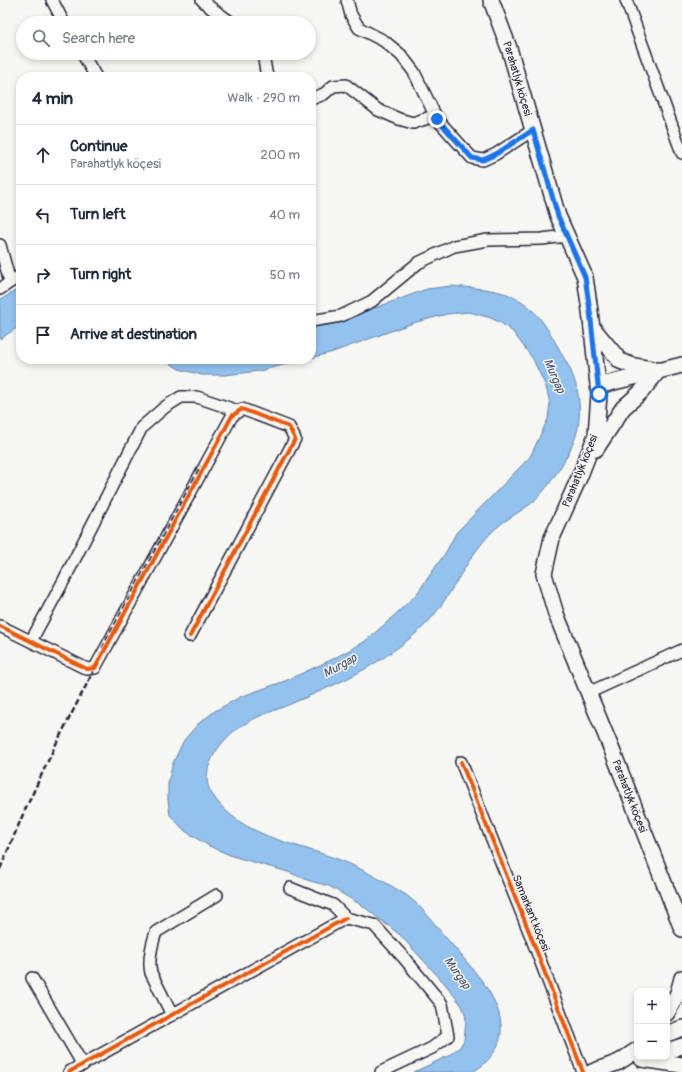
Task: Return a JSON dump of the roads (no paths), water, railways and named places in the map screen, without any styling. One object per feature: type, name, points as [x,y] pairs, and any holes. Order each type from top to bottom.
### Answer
[{"type":"main road","name":"Parahatlyk köçesi","points":[[492,0],[509,48],[558,216],[585,277],[599,394],[596,435],[552,538],[544,574],[556,614],[614,755],[682,929]]},
{"type":"main road","points":[[592,327],[620,361],[634,366],[659,370]]},
{"type":"main road","points":[[598,386],[682,365]]},
{"type":"main road","points":[[581,473],[624,408],[641,392],[659,370]]},
{"type":"main road","points":[[670,1008],[678,993],[682,978]]},
{"type":"main road","points":[[670,1033],[682,1028]]},
{"type":"main road","points":[[670,1050],[682,1046]]},
{"type":"main road","points":[[592,1072],[634,1057]]},
{"type":"main road","points":[[662,1060],[682,1065]]},
{"type":"street","points":[[52,0],[60,16]]},
{"type":"street","points":[[202,0],[222,16]]},
{"type":"street","points":[[347,0],[350,14],[359,28],[384,41],[400,55],[414,72],[437,119],[472,158],[483,160],[496,154],[533,130]]},
{"type":"street","points":[[626,0],[682,153]]},
{"type":"street","points":[[86,60],[93,72]]},
{"type":"street","points":[[264,60],[266,72]]},
{"type":"street","points":[[316,97],[324,94],[334,86],[346,85],[378,110],[399,119],[413,123],[431,117],[437,119]]},
{"type":"street","points":[[316,320],[342,316],[372,301],[418,263],[454,246],[488,240],[542,239],[566,236]]},
{"type":"street","points":[[0,245],[10,282]]},
{"type":"street","points":[[0,289],[16,278]]},
{"type":"street","points":[[31,641],[64,580],[142,427],[165,407],[182,397],[197,397],[238,411]]},
{"type":"street","points":[[0,626],[87,669],[94,668],[232,416],[242,409],[289,427],[295,439],[190,636]]},
{"type":"street","points":[[588,693],[682,650]]},
{"type":"street","name":"Samarkant köçesi","points":[[461,762],[530,934],[583,1072]]},
{"type":"street","points":[[290,888],[334,905],[346,918],[374,925],[404,958],[442,1004],[448,1036],[432,1048],[381,1072]]},
{"type":"street","points":[[172,1015],[149,966],[154,937],[156,932],[217,895]]},
{"type":"street","points":[[69,1072],[346,918]]},
{"type":"street","points":[[32,978],[83,1065]]},
{"type":"water","name":"Murgap","points":[[451,286],[491,290],[514,297],[523,302],[538,316],[569,367],[578,392],[578,427],[572,446],[553,478],[539,496],[528,506],[500,524],[475,552],[441,606],[420,630],[392,652],[358,673],[312,695],[256,718],[237,729],[217,749],[212,758],[207,776],[208,785],[212,794],[224,809],[239,821],[272,838],[327,855],[361,869],[406,895],[425,912],[482,981],[493,999],[500,1018],[500,1038],[497,1047],[485,1063],[471,1072],[414,1072],[448,1056],[460,1047],[464,1040],[466,1021],[462,1006],[446,985],[400,935],[363,906],[329,886],[310,881],[288,872],[232,856],[209,846],[185,831],[170,815],[168,800],[168,783],[173,763],[184,740],[198,724],[215,711],[240,697],[285,681],[331,660],[364,642],[416,595],[446,552],[456,533],[530,457],[548,419],[550,403],[546,387],[533,359],[513,332],[491,318],[469,312],[447,314],[413,323],[316,357],[316,327],[345,319],[427,289]]},
{"type":"water","points":[[15,291],[16,328],[0,339],[0,300]]},
{"type":"water","points":[[172,364],[287,364],[259,371],[225,375],[202,375],[179,369]]},
{"type":"railway","points":[[0,869],[24,812],[56,744],[91,676],[106,641],[201,466]]}]
